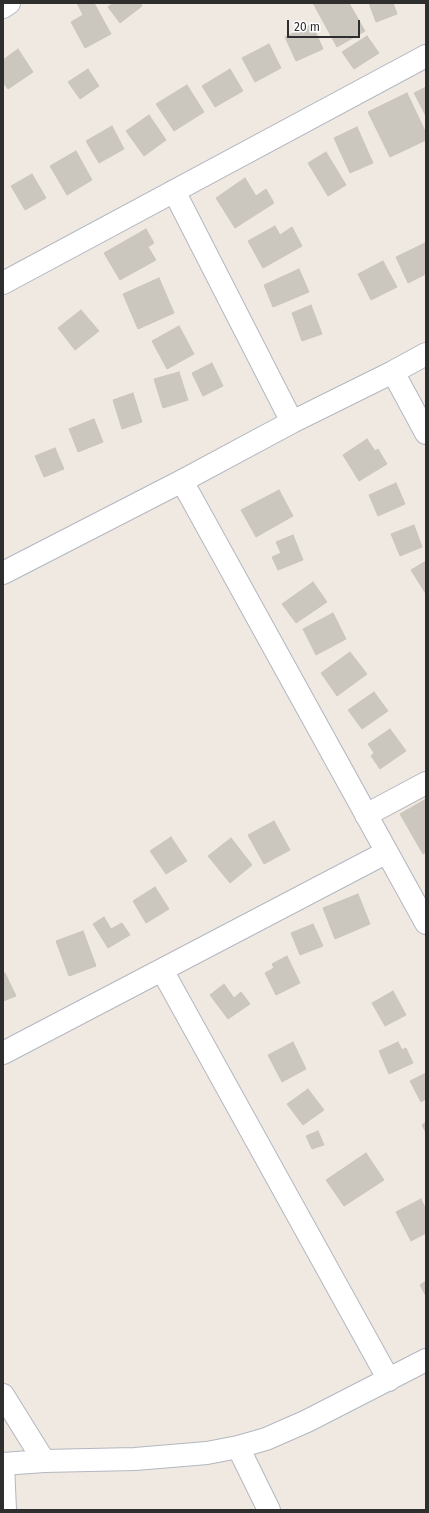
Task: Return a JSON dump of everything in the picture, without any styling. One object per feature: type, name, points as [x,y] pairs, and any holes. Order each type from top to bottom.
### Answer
[{"type":"street","points":[[3,6],[10,3]]},
{"type":"street","points":[[3,283],[426,56]]},
{"type":"street","points":[[174,190],[292,422]]},
{"type":"street","points":[[3,573],[182,481],[292,422],[426,354]]},
{"type":"street","points":[[393,372],[426,434]]},
{"type":"street","points":[[182,481],[426,923]]},
{"type":"street","points":[[366,815],[426,783]]},
{"type":"street","points":[[3,1052],[387,852]]},
{"type":"street","points":[[162,970],[389,1380]]},
{"type":"street","points":[[5,1464],[44,1461],[150,1458],[207,1453],[238,1447],[266,1439],[300,1424],[426,1360]]},
{"type":"street","points":[[3,1396],[44,1461]]},
{"type":"street","points":[[238,1447],[269,1510]]},
{"type":"lane","points":[[5,1464],[9,1510]]},
{"type":"building","points":[[77,3],[94,3],[111,34],[85,48],[71,22],[83,15]]},
{"type":"building","points":[[113,3],[140,3],[142,6],[120,23],[108,7]]},
{"type":"building","points":[[313,3],[349,3],[365,31],[337,47]]},
{"type":"building","points":[[369,3],[393,3],[397,14],[376,22]]},
{"type":"building","points":[[312,24],[323,49],[296,61],[285,37]]},
{"type":"building","points":[[367,36],[379,53],[354,69],[342,52]]},
{"type":"building","points":[[269,44],[281,68],[255,82],[242,58]]},
{"type":"building","points":[[18,49],[33,72],[8,89],[3,82],[3,60]]},
{"type":"building","points":[[88,69],[99,86],[80,99],[68,82]]},
{"type":"building","points":[[230,69],[243,91],[215,107],[202,86]]},
{"type":"building","points":[[187,85],[204,112],[174,131],[156,104]]},
{"type":"building","points":[[426,87],[426,116],[414,93]]},
{"type":"building","points":[[407,93],[426,133],[426,140],[390,157],[368,112]]},
{"type":"building","points":[[149,115],[166,140],[144,156],[126,131]]},
{"type":"building","points":[[112,126],[124,149],[99,163],[86,141]]},
{"type":"building","points":[[357,127],[373,163],[350,173],[334,138]]},
{"type":"building","points":[[76,151],[92,180],[67,195],[50,166]]},
{"type":"building","points":[[326,152],[346,185],[328,196],[308,163]]},
{"type":"building","points":[[32,174],[46,198],[25,210],[11,186]]},
{"type":"building","points":[[245,178],[256,196],[266,189],[274,203],[235,228],[216,198]]},
{"type":"building","points":[[275,226],[280,235],[292,227],[302,246],[263,268],[248,241]]},
{"type":"building","points":[[146,229],[154,243],[148,247],[156,260],[120,280],[104,253]]},
{"type":"building","points":[[425,243],[426,274],[408,283],[396,257]]},
{"type":"building","points":[[383,261],[397,287],[371,300],[358,274]]},
{"type":"building","points":[[299,269],[309,292],[273,307],[264,285]]},
{"type":"building","points":[[159,278],[174,313],[138,329],[123,294]]},
{"type":"building","points":[[311,305],[322,334],[302,341],[292,313]]},
{"type":"building","points":[[81,310],[99,331],[75,350],[58,328]]},
{"type":"building","points":[[179,326],[194,354],[167,369],[152,341]]},
{"type":"building","points":[[212,363],[223,386],[203,396],[192,373]]},
{"type":"building","points":[[179,372],[188,400],[163,408],[154,379]]},
{"type":"building","points":[[133,393],[142,422],[122,429],[113,400]]},
{"type":"building","points":[[94,419],[103,442],[78,452],[69,429]]},
{"type":"building","points":[[367,439],[375,451],[378,449],[387,464],[359,481],[343,455]]},
{"type":"building","points":[[55,448],[64,469],[44,477],[35,456]]},
{"type":"building","points":[[396,483],[405,504],[378,516],[369,495]]},
{"type":"building","points":[[279,490],[293,516],[256,537],[241,510]]},
{"type":"building","points":[[414,525],[422,547],[400,556],[391,534]]},
{"type":"building","points":[[293,535],[303,560],[278,570],[272,557],[281,553],[276,542]]},
{"type":"building","points":[[426,561],[426,594],[411,570]]},
{"type":"building","points":[[313,582],[327,602],[296,623],[282,604]]},
{"type":"building","points":[[333,613],[346,639],[316,655],[303,629]]},
{"type":"building","points":[[350,652],[367,674],[337,696],[321,673]]},
{"type":"building","points":[[374,692],[388,711],[362,729],[348,710]]},
{"type":"building","points":[[390,729],[406,751],[380,769],[371,756],[374,753],[368,744]]},
{"type":"building","points":[[426,799],[426,852],[423,854],[400,814]]},
{"type":"building","points":[[274,821],[290,850],[264,864],[248,835]]},
{"type":"building","points":[[171,837],[187,861],[166,874],[150,851]]},
{"type":"building","points":[[231,838],[252,865],[230,883],[208,856]]},
{"type":"building","points":[[155,887],[169,909],[146,923],[133,901]]},
{"type":"building","points":[[358,894],[370,924],[335,939],[323,908]]},
{"type":"building","points":[[104,917],[111,929],[122,923],[130,935],[108,948],[93,924]]},
{"type":"building","points":[[313,924],[323,946],[300,955],[291,933]]},
{"type":"building","points":[[83,931],[96,966],[69,976],[56,941]]},
{"type":"building","points":[[287,956],[300,983],[276,995],[265,973],[274,968],[272,964]]},
{"type":"building","points":[[5,973],[16,996],[3,1001],[3,974]]},
{"type":"building","points":[[224,984],[234,998],[241,992],[250,1004],[228,1019],[210,995]]},
{"type":"building","points":[[393,991],[406,1015],[385,1026],[372,1003]]},
{"type":"building","points":[[293,1042],[306,1069],[282,1082],[268,1055]]},
{"type":"building","points":[[398,1042],[402,1050],[406,1048],[413,1063],[389,1074],[379,1051]]},
{"type":"building","points":[[426,1073],[426,1099],[421,1102],[410,1081]]},
{"type":"building","points":[[308,1089],[324,1110],[303,1125],[287,1104]]},
{"type":"building","points":[[426,1122],[426,1133],[422,1125]]},
{"type":"building","points":[[318,1131],[324,1145],[312,1149],[306,1136]]},
{"type":"building","points":[[366,1153],[384,1180],[344,1206],[326,1180]]},
{"type":"building","points":[[421,1199],[426,1210],[426,1233],[411,1241],[396,1212]]},
{"type":"building","points":[[426,1281],[426,1296],[420,1285]]}]
